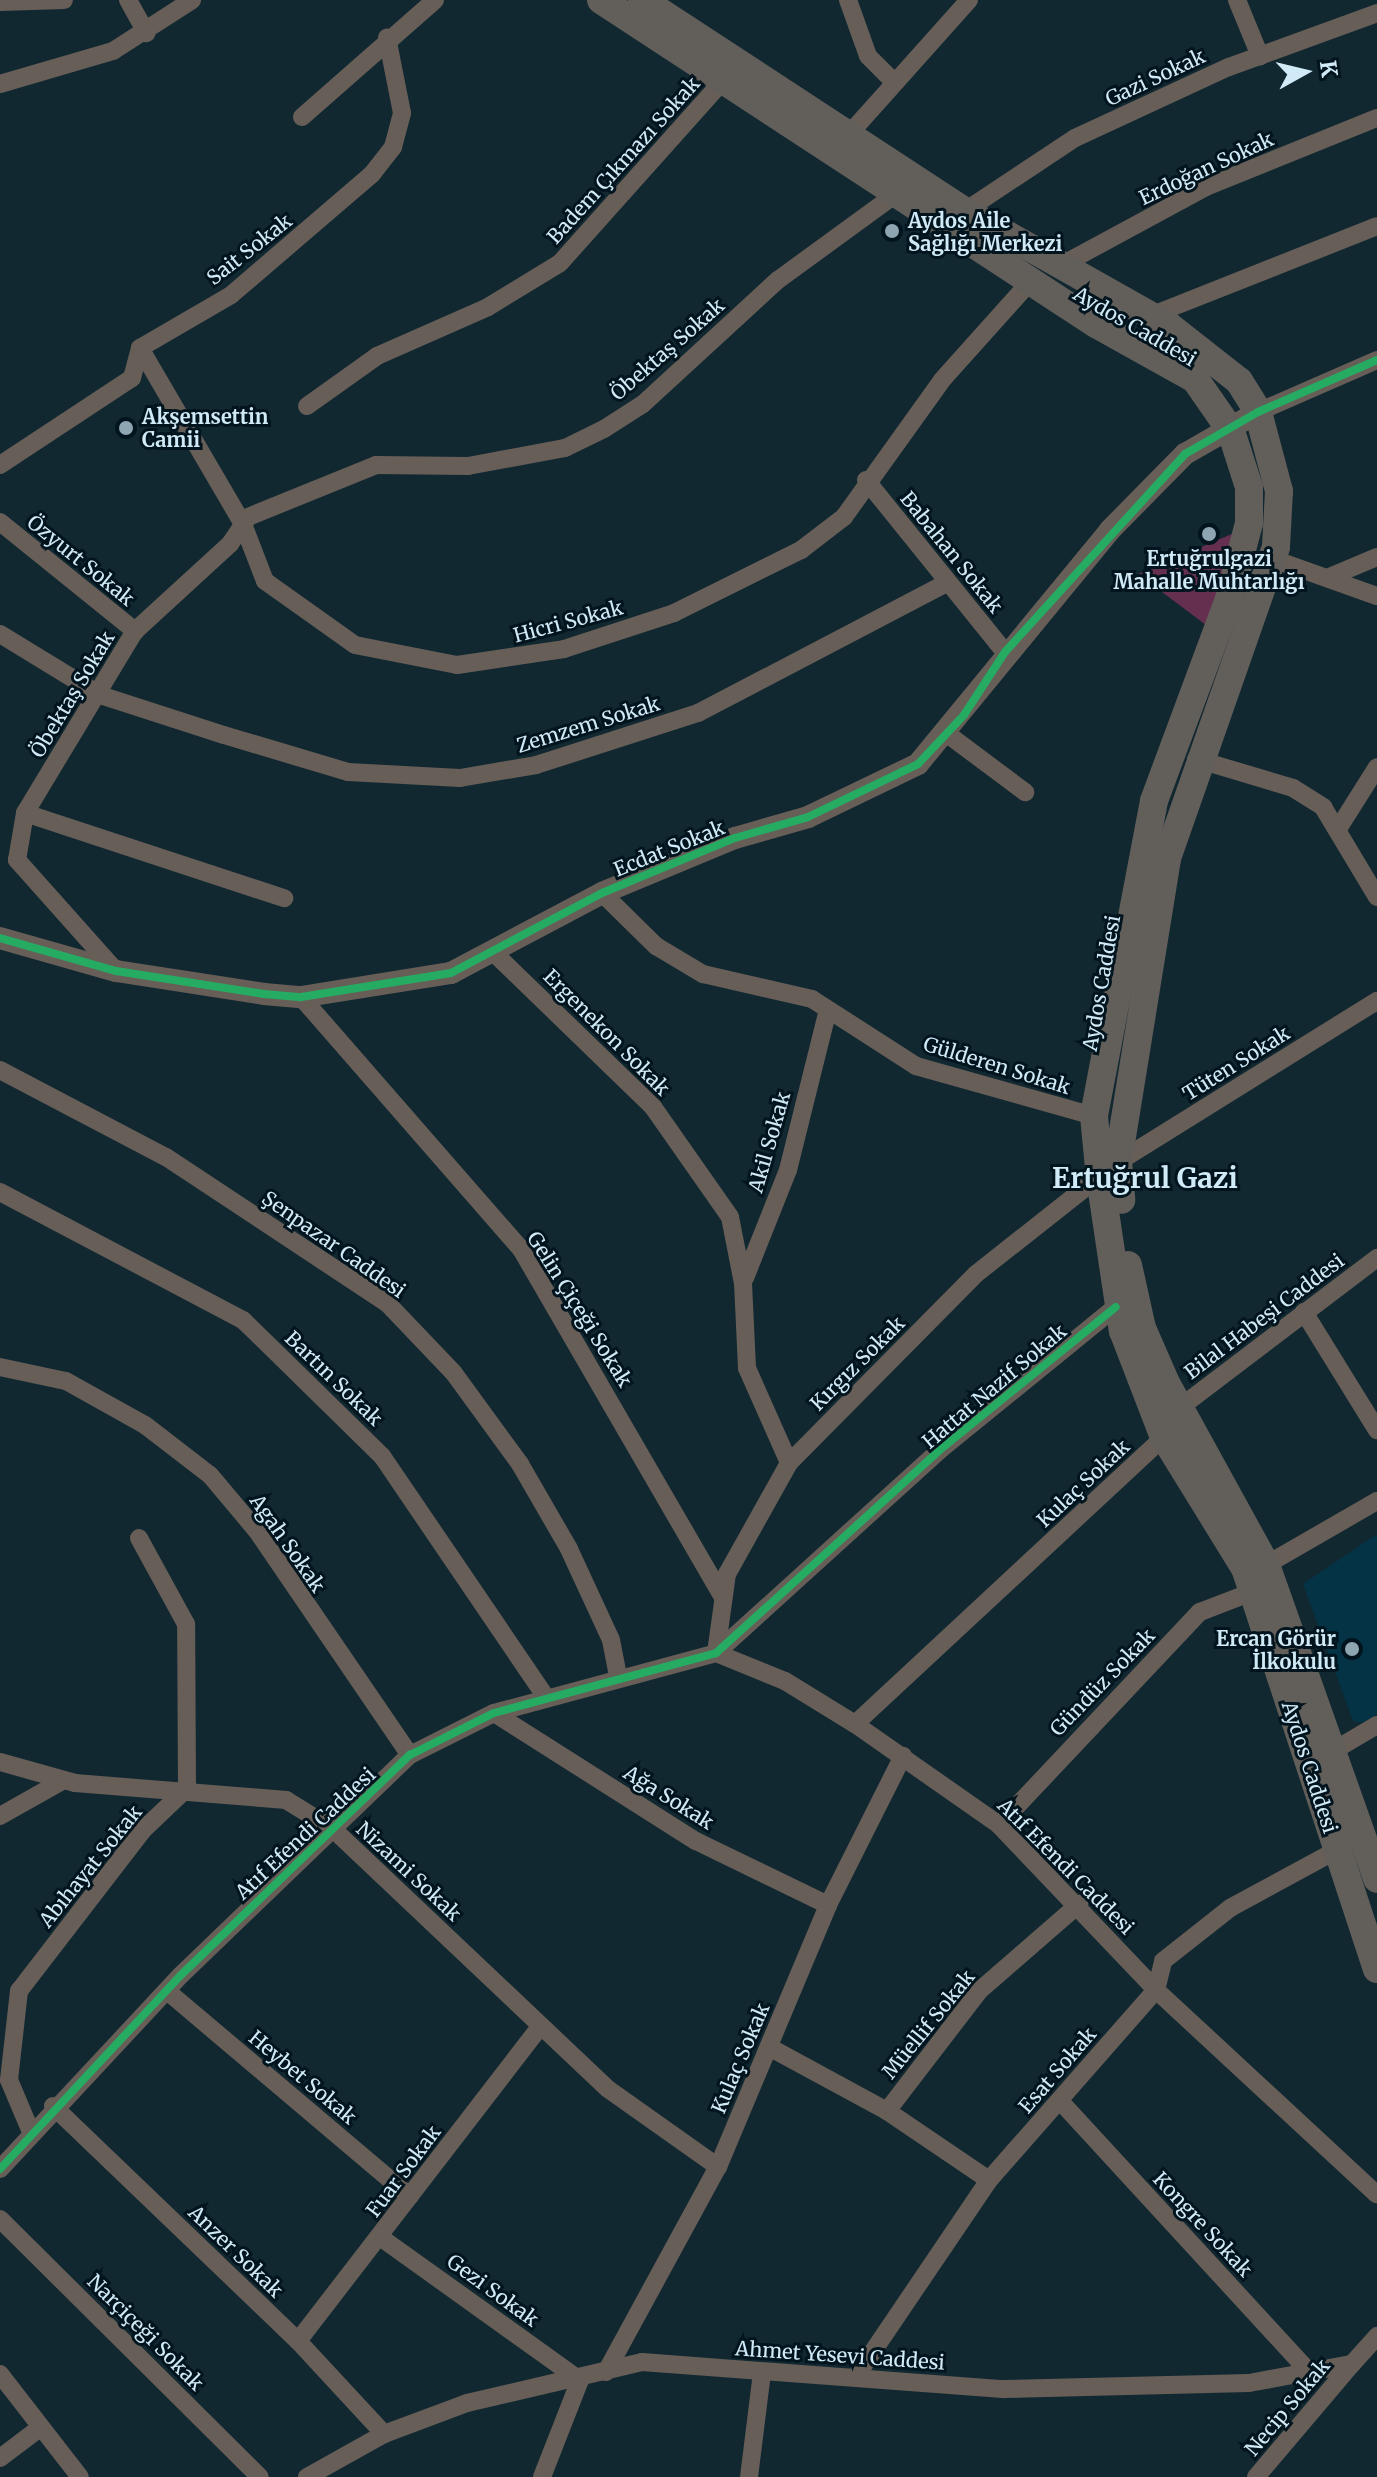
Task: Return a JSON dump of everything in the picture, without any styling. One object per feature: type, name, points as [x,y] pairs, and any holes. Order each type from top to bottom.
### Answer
[{"type":"main road","name":"Aydos Caddesi","points":[[601,0],[721,83],[842,144],[1150,316],[1213,357],[1258,412],[1279,491],[1273,559],[1196,759],[1167,859],[1109,1170],[1116,1307],[1164,1437],[1220,1520],[1252,1592],[1377,1969]]},
{"type":"main road","name":"Aydos Caddesi","points":[[642,0],[842,144],[896,194],[1030,282],[1195,379],[1231,431],[1249,487],[1249,523],[1229,599],[1154,801],[1094,1116],[1109,1170],[1137,1311],[1178,1409],[1266,1565],[1377,1879]]},
{"type":"street","points":[[0,2],[64,0]]},
{"type":"street","points":[[128,0],[146,33]]},
{"type":"street","points":[[0,84],[68,68],[146,33],[192,0]]},
{"type":"street","points":[[302,117],[387,37],[435,0]]},
{"type":"street","points":[[848,0],[868,56],[894,82]]},
{"type":"street","points":[[842,144],[969,0]]},
{"type":"street","points":[[1237,0],[1260,56]]},
{"type":"street","points":[[1351,0],[1357,20]]},
{"type":"street","name":"Gazi Sokak","points":[[965,211],[1075,138],[1260,56],[1377,13]]},
{"type":"street","name":"Sait Sokak","points":[[140,348],[231,295],[372,174],[393,147],[402,113],[387,37]]},
{"type":"street","name":"Badem Çıkmazı Sokak","points":[[307,406],[377,356],[488,307],[560,263],[721,83]]},
{"type":"street","name":"Erdoğan Sokak","points":[[1058,267],[1206,187],[1377,118]]},
{"type":"street","name":"Öbektaş Sokak","points":[[116,971],[17,860],[25,813],[100,695],[135,631],[243,524],[343,474],[376,465],[468,466],[565,448],[604,429],[643,404],[778,280],[896,194]]},
{"type":"street","points":[[1150,316],[1377,226]]},
{"type":"street","name":"Hicri Sokak","points":[[140,348],[243,524],[265,581],[328,630],[386,655],[457,665],[564,649],[674,613],[801,550],[844,517],[866,480],[1030,282]]},
{"type":"street","points":[[0,465],[132,378],[140,348]]},
{"type":"street","points":[[1258,412],[1377,360]]},
{"type":"street","name":"Ecdat Sokak","points":[[0,938],[116,971],[301,997],[439,976],[602,893],[850,799],[918,764],[946,733],[1005,652],[1185,454],[1231,431],[1258,412]]},
{"type":"street","name":"Babahan Sokak","points":[[866,480],[1005,652]]},
{"type":"street","name":"Özyurt Sokak","points":[[0,522],[135,631]]},
{"type":"street","points":[[1327,578],[1377,557]]},
{"type":"street","points":[[1273,559],[1377,596]]},
{"type":"street","name":"Zemzem Sokak","points":[[0,634],[100,695],[348,772],[460,778],[536,765],[698,713],[947,583]]},
{"type":"street","points":[[946,733],[1025,792]]},
{"type":"street","points":[[1196,759],[1293,788],[1323,807],[1377,897]]},
{"type":"street","points":[[1338,829],[1377,767]]},
{"type":"street","points":[[25,813],[284,898]]},
{"type":"street","name":"Gülderen Sokak","points":[[602,893],[656,946],[703,974],[735,987],[812,999],[916,1066],[1094,1116]]},
{"type":"street","name":"Ergenekon Sokak","points":[[491,950],[653,1107],[730,1217],[743,1283],[747,1368],[789,1463]]},
{"type":"street","name":"Gelin Çiçeği Sokak","points":[[301,997],[521,1249],[723,1597]]},
{"type":"street","name":"Tüten Sokak","points":[[1109,1170],[1377,1001]]},
{"type":"street","name":"Akil Sokak","points":[[743,1283],[788,1170],[828,1010]]},
{"type":"street","name":"Şenpazar Caddesi","points":[[0,1070],[166,1157],[387,1303],[453,1372],[520,1464],[611,1640],[618,1675]]},
{"type":"street","name":"Kırgız Sokak","points":[[716,1653],[723,1597],[738,1551],[789,1463],[976,1274],[1109,1170]]},
{"type":"street","name":"Bartın Sokak","points":[[0,1192],[243,1320],[382,1456],[546,1697]]},
{"type":"street","name":"Bilal Habeşi Caddesi","points":[[1178,1409],[1377,1258]]},
{"type":"street","name":"Hattat Nazif Sokak","points":[[716,1653],[941,1449],[1116,1307]]},
{"type":"street","points":[[1304,1312],[1377,1430]]},
{"type":"street","name":"Agah Sokak","points":[[0,1367],[66,1381],[145,1425],[210,1475],[257,1531],[410,1755]]},
{"type":"street","points":[[1164,1437],[1178,1409]]},
{"type":"street","name":"Kulaç Sokak","points":[[855,1724],[1164,1437]]},
{"type":"street","points":[[1266,1565],[1377,1501]]},
{"type":"street","points":[[139,1538],[186,1624],[187,1788]]},
{"type":"street","name":"Gündüz Sokak","points":[[999,1825],[1200,1612],[1252,1592]]},
{"type":"street","name":"Atıf Efendi Caddesi","points":[[0,2169],[53,2106],[410,1755],[494,1713],[618,1675],[716,1653],[785,1681],[903,1756],[999,1825],[1079,1904],[1156,1990],[1373,2189]]},
{"type":"street","name":"Ağa Sokak","points":[[494,1713],[696,1841],[828,1905]]},
{"type":"street","points":[[1333,1751],[1377,1725]]},
{"type":"street","name":"Kulaç Sokak","points":[[606,2372],[718,2167],[828,1905],[903,1756]]},
{"type":"street","name":"Nizami Sokak","points":[[0,1762],[64,1780],[187,1788],[286,1800],[333,1829],[608,2089],[718,2167]]},
{"type":"street","points":[[0,1816],[64,1780]]},
{"type":"street","name":"Abıhayat Sokak","points":[[31,2132],[9,2080],[19,1991],[142,1831],[187,1788]]},
{"type":"street","name":"Esat Sokak","points":[[857,2375],[989,2180],[1061,2102],[1156,1990],[1163,1961],[1230,1908],[1337,1850]]},
{"type":"street","name":"Müellif Sokak","points":[[887,2111],[979,1991],[1079,1904]]},
{"type":"street","name":"Heybet Sokak","points":[[167,1991],[410,2196]]},
{"type":"street","name":"Fuar Sokak","points":[[298,2341],[541,2026]]},
{"type":"street","points":[[769,2047],[887,2111],[989,2180]]},
{"type":"street","points":[[0,2087],[17,2102]]},
{"type":"street","name":"Kongre Sokak","points":[[1061,2102],[1313,2376]]},
{"type":"street","name":"Anzer Sokak","points":[[53,2106],[298,2341],[384,2434]]},
{"type":"street","name":"Narçiçeği Sokak","points":[[0,2219],[260,2477]]},
{"type":"street","name":"Gezi Sokak","points":[[380,2237],[580,2380]]},
{"type":"street","points":[[1352,2364],[1377,2336]]},
{"type":"street","name":"Ahmet Yesevi Caddesi","points":[[307,2477],[334,2470],[384,2434],[467,2403],[580,2380],[642,2362],[762,2372],[857,2375],[1003,2389],[1313,2376],[1352,2364]]},
{"type":"street","name":"Necip Sokak","points":[[1256,2477],[1352,2364]]},
{"type":"street","points":[[749,2477],[762,2372]]},
{"type":"street","points":[[0,2374],[80,2477]]},
{"type":"street","points":[[542,2477],[580,2380]]},
{"type":"street","points":[[0,2458],[41,2427]]},
{"type":"shaded area","points":[[1234,533],[1210,628],[1138,574]]},
{"type":"shaded area","name":"Ercan Görür İlkokulu","points":[[1377,1534],[1377,1714],[1363,1723],[1353,1721],[1303,1584]]},
{"type":"cycle path","points":[[0,938],[116,971],[301,997],[451,973],[602,893],[735,838],[808,817],[918,764],[964,715],[1005,652],[1185,454],[1258,412],[1377,360]]},
{"type":"cycle path","points":[[0,2169],[181,1975],[410,1755],[494,1713],[716,1653],[941,1449],[1116,1307]]},
{"type":"place","name":"Aydos Aile Sağlığı Merkezi","points":[[892,231]]},
{"type":"place","name":"Akşemsettin Camii","points":[[126,428]]},
{"type":"place","name":"Ertuğrulgazi Mahalle Muhtarlığı","points":[[1209,534]]},
{"type":"place","name":"Ercan Görür İlkokulu","points":[[1352,1649]]},
{"type":"district","name":"Ertuğrul Gazi","points":[[1145,1178]]}]
